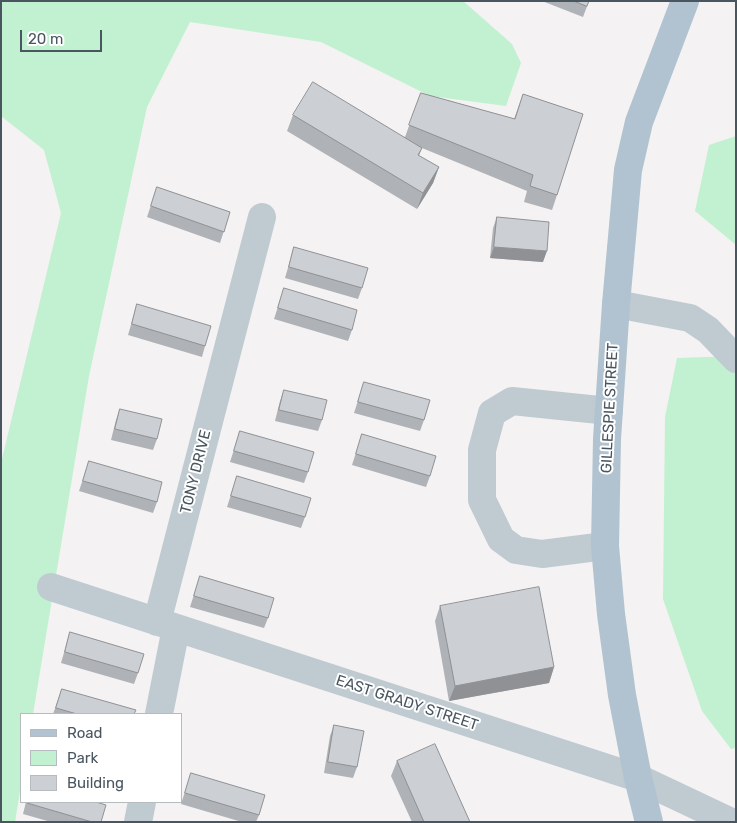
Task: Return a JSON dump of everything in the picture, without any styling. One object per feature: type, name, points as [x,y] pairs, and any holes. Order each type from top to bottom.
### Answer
[{"type":"main road","name":"GILLESPIE STREET","points":[[649,822],[638,778],[622,695],[604,546],[609,411],[628,170],[639,122],[686,1]]},
{"type":"street","name":"TONY DRIVE","points":[[159,713],[166,625],[262,217]]},
{"type":"street","points":[[616,304],[690,318],[708,330],[736,359]]},
{"type":"street","points":[[604,546],[542,554],[516,550],[501,539],[482,500],[482,450],[492,413],[512,402],[609,411]]},
{"type":"street","name":"EAST GRADY STREET","points":[[51,587],[638,778],[731,822]]},
{"type":"street","points":[[138,822],[142,803]]},
{"type":"green space","points":[[1,1],[463,1],[512,44],[521,63],[506,106],[430,96],[321,42],[190,22],[147,107],[89,376],[33,713],[20,713],[20,791],[15,822],[1,822],[1,463],[61,213],[44,150],[1,116]]},
{"type":"green space","points":[[736,136],[736,245],[695,211],[709,145]]},
{"type":"green space","points":[[736,356],[736,748],[731,749],[702,711],[663,599],[665,417],[677,358]]},
{"type":"building","points":[[574,1],[589,1],[587,6]]},
{"type":"building","points":[[313,82],[422,148],[418,155],[439,167],[423,193],[293,115]]},
{"type":"building","points":[[421,93],[515,119],[523,94],[583,114],[557,195],[530,186],[533,175],[409,125]]},
{"type":"building","points":[[157,187],[230,212],[224,232],[151,206]]},
{"type":"building","points":[[497,217],[549,222],[547,251],[494,247]]},
{"type":"building","points":[[294,247],[368,268],[362,288],[289,267]]},
{"type":"building","points":[[284,288],[357,310],[352,330],[278,308]]},
{"type":"building","points":[[137,304],[211,326],[205,346],[132,324]]},
{"type":"building","points":[[364,382],[430,400],[424,420],[358,402]]},
{"type":"building","points":[[284,390],[327,400],[322,420],[279,410]]},
{"type":"building","points":[[120,409],[162,419],[157,439],[115,429]]},
{"type":"building","points":[[240,431],[314,452],[308,472],[234,451]]},
{"type":"building","points":[[362,434],[436,456],[430,476],[356,454]]},
{"type":"building","points":[[89,461],[162,482],[157,502],[83,481]]},
{"type":"building","points":[[237,476],[311,498],[305,517],[231,496]]},
{"type":"building","points":[[200,576],[274,598],[268,618],[194,596]]},
{"type":"building","points":[[539,587],[554,667],[455,686],[440,606]]},
{"type":"building","points":[[70,632],[144,654],[138,673],[65,652]]},
{"type":"building","points":[[62,689],[136,710],[134,713],[74,713],[56,708]]},
{"type":"building","points":[[334,725],[364,731],[357,767],[328,762]]},
{"type":"building","points":[[435,744],[470,822],[424,822],[397,761]]},
{"type":"building","points":[[191,773],[265,795],[259,815],[185,793]]},
{"type":"building","points":[[27,803],[99,803],[106,805],[101,822],[92,822]]}]
